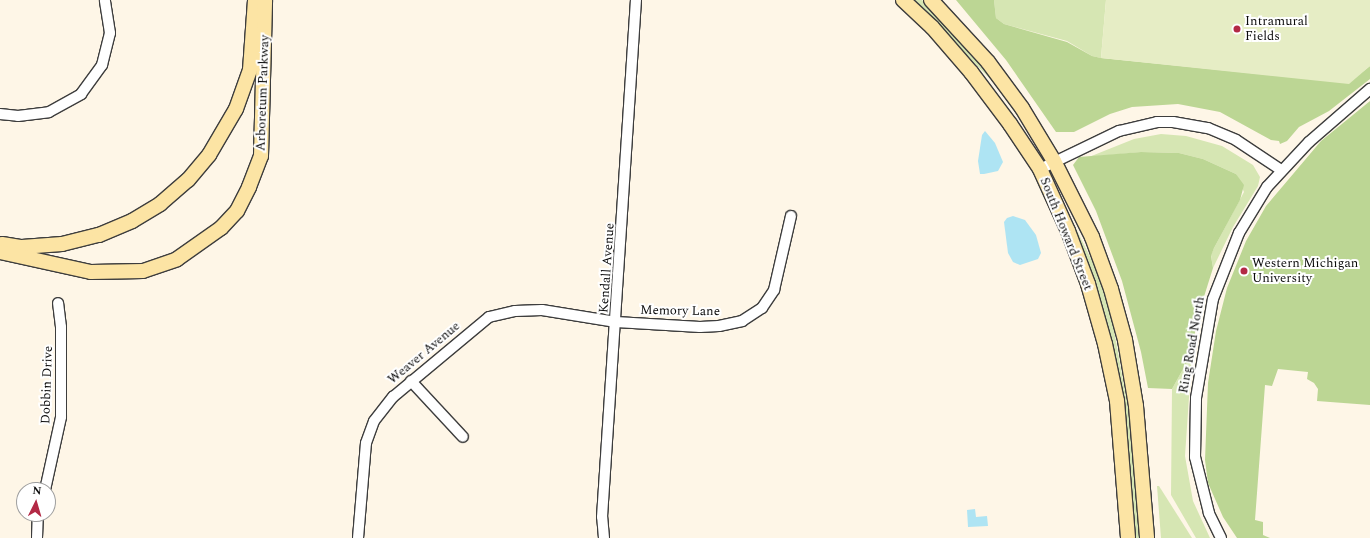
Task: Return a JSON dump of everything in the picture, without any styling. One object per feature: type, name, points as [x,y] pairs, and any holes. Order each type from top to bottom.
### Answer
[{"type":"street","points":[[0,114],[18,116],[49,112],[81,94],[102,64],[110,34],[105,0]]},
{"type":"street","name":"Arboretum Parkway","points":[[0,244],[22,247],[62,244],[99,236],[132,221],[160,204],[188,180],[216,144],[236,109],[250,70],[255,0]]},
{"type":"street","name":"Arboretum Parkway","points":[[0,252],[91,272],[143,271],[177,260],[220,228],[237,211],[249,187],[261,156],[265,0]]},
{"type":"street","name":"Kendall Avenue","points":[[604,538],[602,517],[636,0]]},
{"type":"street","name":"South Howard Street","points":[[903,0],[932,27],[971,72],[1040,169],[1068,232],[1088,284],[1105,344],[1116,401],[1128,538]]},
{"type":"street","name":"South Howard Street","points":[[931,0],[988,62],[1022,108],[1054,161],[1092,237],[1111,289],[1125,340],[1137,414],[1147,538]]},
{"type":"street","name":"Ring Road North","points":[[1221,538],[1209,514],[1195,457],[1196,398],[1206,328],[1213,299],[1239,233],[1260,198],[1281,170],[1309,142],[1370,90]]},
{"type":"street","points":[[1040,169],[1119,131],[1157,122],[1173,122],[1208,128],[1236,140],[1281,170]]},
{"type":"street","name":"Memory Lane","points":[[616,322],[719,326],[742,321],[753,315],[769,300],[774,290],[791,216]]},
{"type":"street","name":"Dobbin Drive","points":[[47,482],[62,417],[61,333],[58,303]]},
{"type":"street","name":"Weaver Avenue","points":[[358,538],[369,432],[382,410],[411,381],[473,330],[489,318],[500,314],[542,310],[616,322]]},
{"type":"street","points":[[411,381],[463,437]]},
{"type":"street","points":[[36,538],[37,522]]},
{"type":"green space","points":[[913,0],[922,0],[980,63],[1013,106],[1040,149],[996,85]]},
{"type":"green space","points":[[956,0],[994,0],[996,18],[1004,24],[1067,42],[1092,56],[1101,58],[1348,83],[1370,66],[1370,79],[1329,111],[1299,127],[1287,141],[1280,144],[1279,141],[1271,140],[1220,112],[1178,104],[1132,107],[1110,114],[1074,132],[1056,132],[1006,60]]},
{"type":"green space","points":[[994,0],[1106,0],[1101,58],[1092,56],[1067,41],[1004,24],[996,18]]},
{"type":"green space","name":"Intramural Fields","points":[[1106,0],[1370,0],[1370,66],[1349,84],[1101,58]]},
{"type":"green space","points":[[1370,101],[1370,405],[1317,401],[1318,389],[1314,383],[1307,379],[1308,372],[1278,369],[1272,386],[1265,385],[1255,520],[1263,522],[1263,535],[1270,538],[1237,538],[1223,517],[1208,483],[1205,460],[1208,383],[1216,331],[1227,288],[1246,241],[1266,206],[1321,141]]},
{"type":"green space","points":[[1161,134],[1186,136],[1222,146],[1253,165],[1260,177],[1258,186],[1233,227],[1213,268],[1211,255],[1244,192],[1236,174],[1203,159],[1179,153],[1141,152],[1089,157],[1134,139]]},
{"type":"green space","points":[[1141,152],[1179,153],[1203,159],[1236,174],[1244,185],[1240,200],[1211,256],[1213,268],[1197,319],[1192,353],[1172,389],[1148,388],[1141,352],[1122,281],[1096,211],[1073,165],[1079,157]]},
{"type":"green space","points":[[1055,186],[1097,271],[1113,325],[1132,430],[1141,538],[1134,538],[1125,421],[1110,335],[1097,290]]},
{"type":"green space","points":[[1192,353],[1185,456],[1193,501],[1210,538],[1196,538],[1171,495],[1172,389]]},
{"type":"green space","points":[[1157,486],[1159,486],[1192,538],[1161,538]]},
{"type":"water","points":[[985,131],[995,143],[1003,162],[998,171],[980,174],[978,161],[982,135]]},
{"type":"water","points":[[1013,216],[1025,220],[1036,235],[1041,253],[1038,259],[1020,265],[1013,262],[1008,253],[1004,222],[1007,218]]},
{"type":"water","points":[[975,509],[976,517],[987,516],[988,526],[968,527],[967,510]]},
{"type":"place","name":"Intramural Fields","points":[[1237,29]]},
{"type":"place","name":"Western Michigan University","points":[[1244,271]]}]
